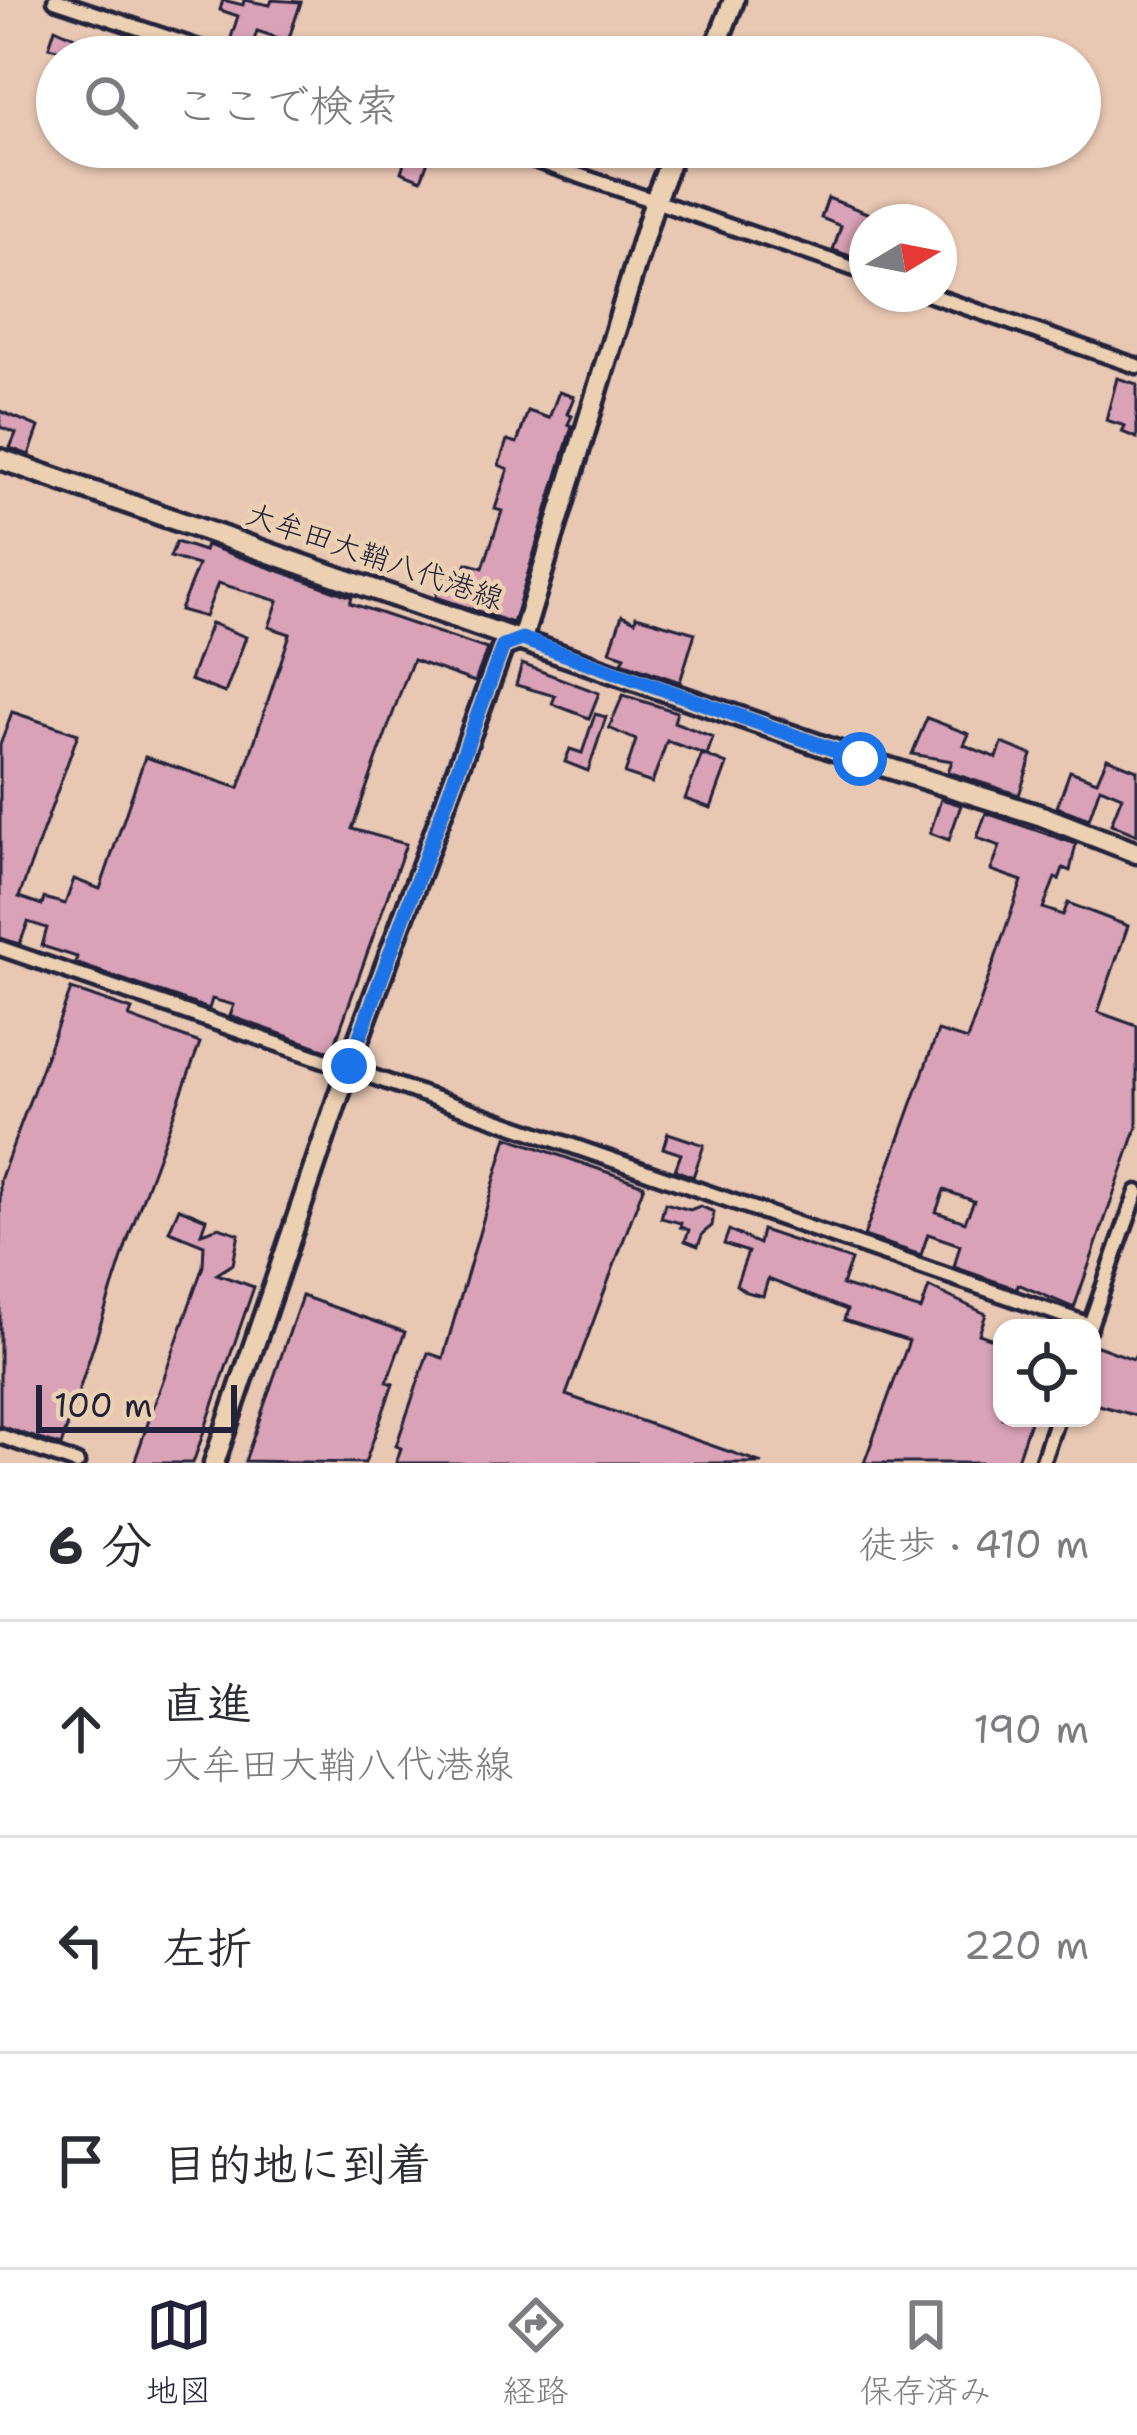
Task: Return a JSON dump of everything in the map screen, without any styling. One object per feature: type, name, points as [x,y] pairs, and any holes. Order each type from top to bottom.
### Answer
[{"type":"main road","points":[[720,36],[734,0]]},
{"type":"main road","points":[[214,1463],[349,1066],[503,646],[522,639],[668,168]]},
{"type":"main road","name":"大牟田大鞘八代港線","points":[[0,459],[860,759],[1042,816],[1137,854]]},
{"type":"street","points":[[55,0],[163,36]]},
{"type":"street","points":[[558,168],[849,267]]},
{"type":"street","points":[[957,304],[1137,366]]},
{"type":"street","points":[[0,947],[1066,1319]]},
{"type":"street","points":[[1092,1319],[1137,1192]]},
{"type":"street","points":[[1042,1463],[1055,1427]]},
{"type":"street","points":[[0,1436],[77,1463]]},
{"type":"building","points":[[223,0],[243,5],[244,0],[270,5],[272,0],[301,2],[290,36],[257,31],[255,36],[232,36],[238,16],[220,10]]},
{"type":"building","points":[[402,168],[425,168],[421,180],[401,172]]},
{"type":"building","points":[[828,198],[849,206],[849,256],[833,250],[841,226],[821,218]]},
{"type":"building","points":[[1117,378],[1137,384],[1137,438],[1122,432],[1125,426],[1106,420]]},
{"type":"building","points":[[559,392],[574,397],[567,414],[572,416],[568,424],[572,426],[513,623],[436,597],[440,575],[461,580],[467,563],[483,568],[502,511],[495,509],[508,469],[499,465],[507,440],[517,443],[528,411],[549,418]]},
{"type":"building","points":[[0,411],[39,427],[29,455],[10,448],[16,433],[0,427]]},
{"type":"building","points":[[176,542],[204,551],[206,545],[352,597],[350,603],[487,649],[475,682],[413,660],[403,685],[352,829],[406,844],[332,1052],[230,1016],[234,1005],[212,999],[209,1009],[75,963],[77,957],[42,946],[47,928],[28,922],[20,944],[0,938],[0,745],[12,712],[78,734],[19,897],[42,905],[44,898],[65,904],[74,879],[100,889],[145,757],[239,788],[290,634],[269,627],[278,601],[218,583],[205,617],[180,610],[198,565],[170,557]]},
{"type":"building","points":[[622,615],[695,633],[680,682],[622,662],[625,656],[610,651]]},
{"type":"building","points":[[211,623],[246,637],[225,693],[190,680]]},
{"type":"building","points":[[522,664],[599,693],[589,718],[552,704],[555,696],[516,685]]},
{"type":"building","points":[[623,695],[677,712],[674,722],[713,737],[707,755],[667,741],[652,783],[625,774],[636,740],[609,728]]},
{"type":"building","points":[[595,714],[606,717],[588,771],[565,762],[570,749],[582,753]]},
{"type":"building","points":[[927,718],[969,734],[964,745],[997,758],[1002,743],[1032,755],[1019,795],[948,772],[952,761],[912,754]]},
{"type":"building","points":[[702,754],[727,764],[711,808],[685,799]]},
{"type":"building","points":[[1107,758],[1137,770],[1137,835],[1111,824],[1122,796],[1100,787],[1089,819],[1057,807],[1070,771],[1097,781]]},
{"type":"building","points":[[941,799],[961,805],[949,840],[930,833]]},
{"type":"building","points":[[986,813],[1076,844],[1070,871],[1063,868],[1059,880],[1055,878],[1043,908],[1063,915],[1068,903],[1128,926],[1098,1012],[1137,1026],[1137,1127],[1074,1308],[1018,1284],[1017,1289],[954,1267],[960,1245],[928,1234],[921,1255],[864,1236],[938,1031],[967,1040],[1022,881],[991,870],[1000,846],[977,838]],"holes":[[[944,1190],[974,1201],[965,1222],[936,1212]]]},
{"type":"building","points":[[71,989],[132,1010],[129,1017],[200,1043],[130,1233],[61,1446],[0,1426],[0,1180]]},
{"type":"building","points":[[668,1133],[704,1145],[693,1177],[675,1170],[681,1154],[663,1148]]},
{"type":"building","points":[[507,1137],[644,1185],[566,1395],[762,1463],[396,1463],[401,1448],[396,1446],[428,1353],[443,1358]]},
{"type":"building","points":[[665,1203],[714,1212],[712,1226],[698,1246],[685,1241],[689,1230],[680,1227],[681,1223],[661,1218]]},
{"type":"building","points":[[179,1208],[206,1219],[201,1233],[219,1227],[239,1234],[233,1264],[217,1274],[254,1287],[193,1463],[134,1463],[203,1266],[204,1245],[169,1231]]},
{"type":"building","points":[[729,1230],[759,1244],[762,1230],[851,1260],[842,1285],[921,1310],[929,1287],[986,1314],[979,1334],[993,1339],[993,1427],[1028,1427],[1016,1463],[864,1463],[909,1341],[844,1320],[847,1310],[768,1279],[763,1296],[746,1292],[736,1285],[748,1252],[724,1244]]},
{"type":"building","points":[[302,1296],[405,1332],[387,1382],[393,1384],[365,1463],[245,1461]]},
{"type":"building","points":[[1101,1347],[1133,1359],[1137,1352],[1137,1416],[1101,1406]]},
{"type":"route","points":[[349,1066],[503,646],[522,639],[860,759]]}]
